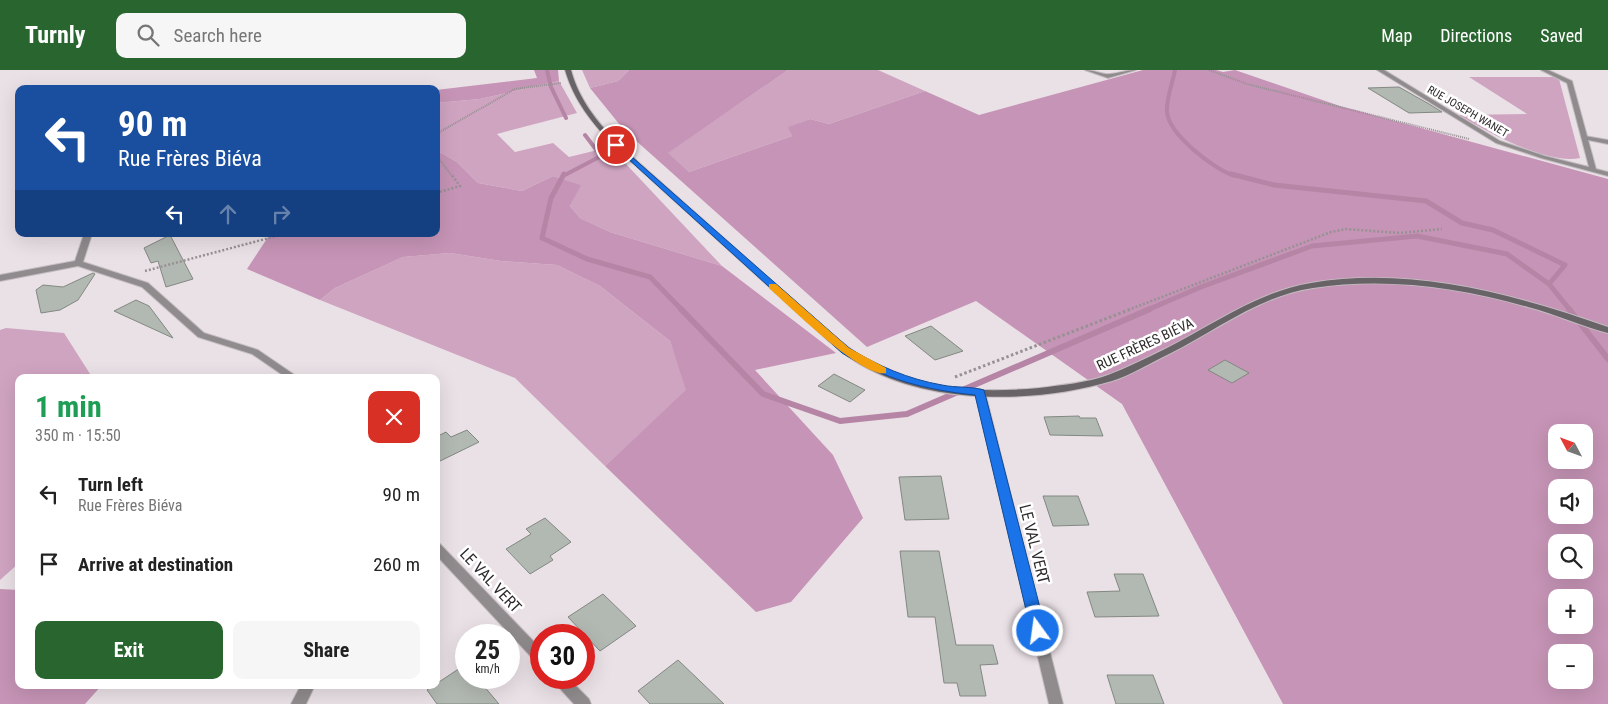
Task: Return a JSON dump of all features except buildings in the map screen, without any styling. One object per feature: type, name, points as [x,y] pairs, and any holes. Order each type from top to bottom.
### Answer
[{"type":"street","name":"RUE FRÈRES BIÉVA","points":[[568,70],[570,81],[581,104],[616,145],[846,350],[873,367],[979,392],[1061,390],[1111,378],[1272,295],[1329,283],[1389,281],[1452,288],[1493,296],[1568,316],[1608,330]]},
{"type":"street","points":[[1088,70],[1108,76],[1133,70]]},
{"type":"street","name":"RUE JOSEPH WANET","points":[[1380,70],[1498,142],[1543,158],[1608,174]]},
{"type":"street","points":[[1544,70],[1566,80],[1573,89],[1593,170]]},
{"type":"street","points":[[1585,138],[1608,142]]},
{"type":"street","points":[[78,263],[87,237]]},
{"type":"street","points":[[0,278],[78,263],[145,284],[201,335],[255,352],[288,374]]},
{"type":"street","name":"LE VAL VERT","points":[[979,392],[1056,704]]},
{"type":"street","name":"LE VAL VERT","points":[[440,551],[530,646]]},
{"type":"street","points":[[298,704],[306,689]]},
{"type":"street","points":[[570,689],[584,704]]},
{"type":"path","points":[[1209,70],[1256,86],[1475,141]]},
{"type":"path","points":[[440,132],[515,89],[554,84]]},
{"type":"path","points":[[440,160],[460,186],[440,192]]},
{"type":"path","points":[[945,384],[1331,232],[1346,229],[1399,232],[1442,230]]},
{"type":"path","points":[[146,271],[273,237]]},
{"type":"shaded area","points":[[534,70],[558,70],[559,81],[480,99],[440,103],[440,90],[537,78]]},
{"type":"shaded area","points":[[582,70],[629,70],[618,81],[590,88]]},
{"type":"shaded area","points":[[629,70],[788,70],[668,153],[689,172],[792,136],[788,127],[810,119],[829,124],[925,91],[979,115],[1143,70],[1216,70],[1223,72],[1235,70],[1340,106],[1608,179],[1608,704],[1283,704],[1122,404],[976,301],[867,347],[624,130],[590,88],[618,81]]},
{"type":"shaded area","points":[[788,70],[878,70],[925,91],[829,124],[810,119],[789,127],[792,136],[689,172],[667,153]]},
{"type":"shaded area","points":[[1469,77],[1554,77],[1559,79],[1580,158],[1551,157],[1518,146],[1459,115],[1527,114]]},
{"type":"shaded area","points":[[559,81],[577,113],[497,134],[515,152],[553,143],[569,157],[610,147],[722,266],[610,232],[580,218],[570,206],[580,185],[553,176],[522,191],[478,183],[457,162],[440,152],[440,103],[480,99]]},
{"type":"shaded area","points":[[440,152],[457,162],[478,183],[522,191],[553,176],[581,185],[570,206],[580,218],[610,232],[722,266],[836,353],[755,370],[833,455],[863,518],[791,602],[756,612],[605,466],[686,390],[670,341],[600,286],[557,265],[501,261],[450,253],[403,257],[335,288],[320,300],[247,269],[268,237],[440,237]]},
{"type":"shaded area","points":[[450,253],[501,261],[557,265],[600,286],[670,341],[687,390],[605,466],[515,378],[320,300],[335,288],[403,257]]},
{"type":"shaded area","points":[[6,328],[64,333],[90,374],[15,374],[15,567],[0,580],[0,330]]},
{"type":"shaded area","points":[[0,589],[15,590],[15,689],[98,689],[85,704],[0,704]]},
{"type":"waterway","points":[[547,70],[551,87],[566,118]]},
{"type":"waterway","points":[[1175,70],[1167,107],[1170,121],[1184,141],[1194,150],[1216,167],[1235,176]]},
{"type":"waterway","points":[[563,176],[601,156],[585,135]]},
{"type":"waterway","points":[[564,174],[551,198],[542,238],[587,259],[650,277],[682,310]]},
{"type":"waterway","points":[[1231,174],[1274,185],[1426,201],[1462,223],[1493,230],[1565,265],[1549,284]]},
{"type":"waterway","points":[[1147,310],[1201,287],[1312,246],[1417,236],[1507,254],[1549,284]]},
{"type":"waterway","points":[[1549,284],[1570,310]]},
{"type":"waterway","points":[[681,309],[763,394],[840,421],[907,414],[1150,309]]},
{"type":"waterway","points":[[1569,309],[1608,359]]},
{"type":"slow traffic","points":[[773,286],[846,350],[882,371]]},
{"type":"route","points":[[616,145],[846,350],[873,367],[907,380],[942,389],[980,392],[1038,631]]}]
